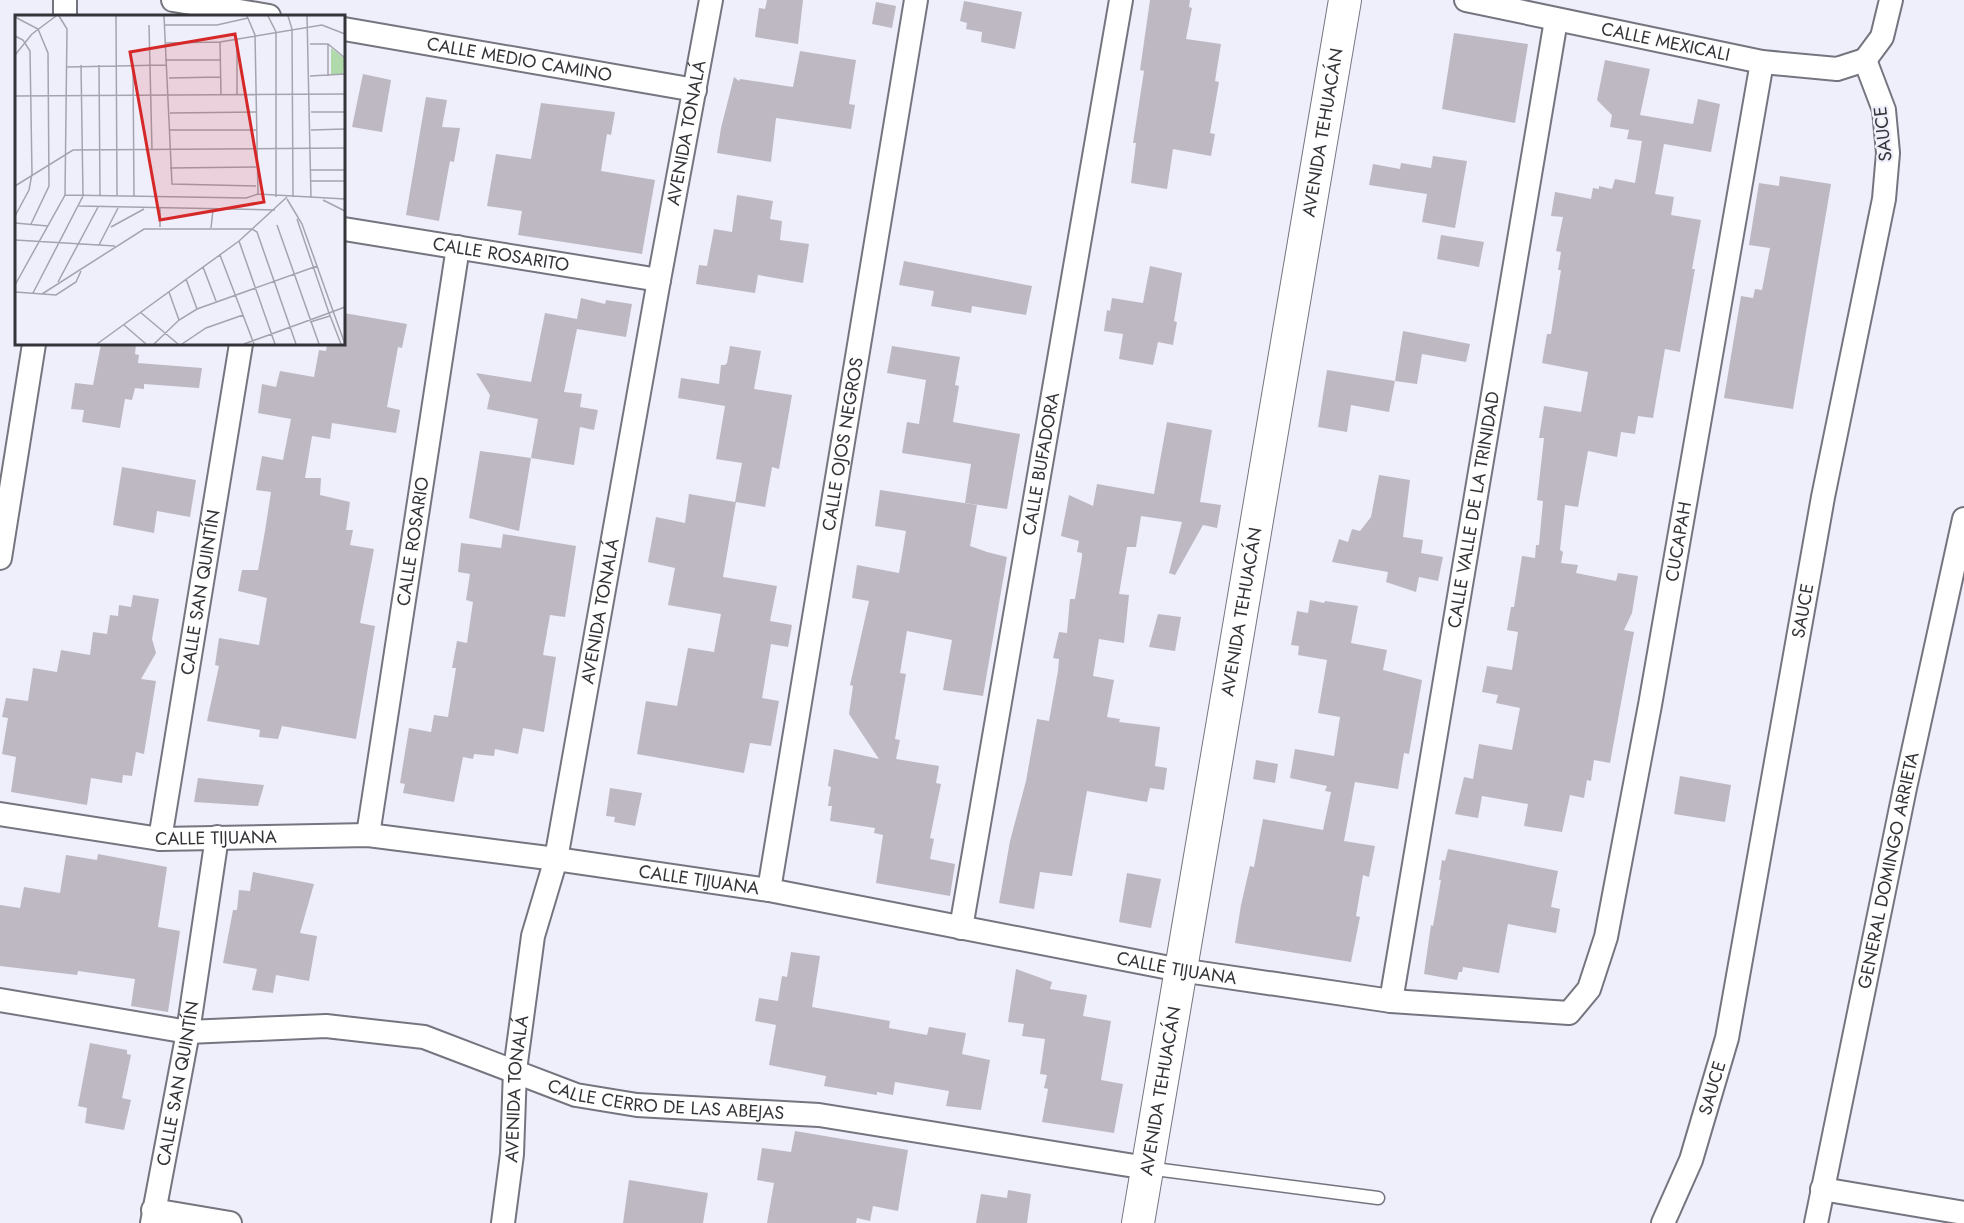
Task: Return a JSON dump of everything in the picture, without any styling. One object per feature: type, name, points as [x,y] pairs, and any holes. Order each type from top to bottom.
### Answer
[{"type":"street","points":[[173,0],[263,15]]},
{"type":"street","name":"AVENIDA TONALÁ","points":[[503,1223],[512,1154],[515,1070],[533,936],[556,859],[711,0]]},
{"type":"street","name":"CALLE OJOS NEGROS","points":[[769,890],[916,0]]},
{"type":"street","name":"CALLE BUFADORA","points":[[961,928],[1121,0]]},
{"type":"street","name":"AVENIDA TEHUACÁN","points":[[1138,1223],[1345,0]]},
{"type":"street","name":"CALLE MEXICALI","points":[[1466,0],[1762,62],[1837,69],[1865,60]]},
{"type":"street","points":[[1865,60],[1882,37],[1891,0]]},
{"type":"street","name":"CALLE VALLE DE LA TRINIDAD","points":[[1391,1001],[1556,20]]},
{"type":"street","name":"CALLE MEDIO CAMINO","points":[[345,29],[695,90]]},
{"type":"street","name":"SAUCE","points":[[1663,1223],[1691,1160],[1727,1038],[1823,497],[1884,199],[1888,153],[1884,110],[1865,60]]},
{"type":"street","name":"CUCAPAH","points":[[1569,1013],[1589,988],[1606,937],[1650,705],[1762,62]]},
{"type":"street","name":"CALLE ROSARITO","points":[[345,229],[659,280]]},
{"type":"street","name":"CALLE ROSARIO","points":[[368,835],[458,247]]},
{"type":"street","points":[[0,558],[34,345]]},
{"type":"street","name":"CALLE SAN QUINTÍN","points":[[160,839],[241,345]]},
{"type":"street","name":"GENERAL DOMINGO ARRIETA","points":[[1816,1223],[1905,788],[1957,592],[1964,519]]},
{"type":"street","name":"CALLE TIJUANA","points":[[0,814],[160,839],[368,835],[769,890],[1180,970],[1391,1001],[1569,1013]]},
{"type":"street","name":"CALLE SAN QUINTÍN","points":[[152,1217],[188,1032],[217,837]]},
{"type":"street","name":"CALLE CERRO DE LAS ABEJAS","points":[[0,1000],[188,1032],[326,1026],[424,1037],[576,1095],[637,1105],[819,1115],[1147,1168]]},
{"type":"street","points":[[1822,1189],[1964,1213]]},
{"type":"street","points":[[152,1217],[230,1223]]},
{"type":"lane","points":[[1147,1168],[1378,1198]]},
{"type":"building","points":[[767,0],[803,0],[798,44],[755,37],[759,8],[765,9]]},
{"type":"building","points":[[1150,0],[1190,0],[1189,7],[1192,8],[1186,39],[1221,44],[1215,81],[1219,82],[1210,133],[1215,134],[1211,156],[1173,149],[1167,189],[1131,183],[1136,143],[1133,143],[1144,71],[1140,70]]},
{"type":"building","points":[[964,1],[1022,12],[1015,49],[981,42],[982,32],[966,29],[967,23],[960,21]]},
{"type":"building","points":[[876,2],[896,6],[892,28],[872,24]]},
{"type":"building","points":[[1454,33],[1528,44],[1515,123],[1442,109]]},
{"type":"building","points":[[800,51],[856,60],[849,104],[855,105],[851,129],[776,118],[771,162],[717,153],[734,77],[739,81],[740,79],[793,87]]},
{"type":"building","points":[[1605,60],[1650,69],[1640,115],[1693,124],[1698,99],[1720,104],[1711,152],[1664,144],[1655,194],[1674,197],[1671,215],[1701,220],[1680,352],[1665,349],[1653,418],[1638,416],[1635,434],[1621,432],[1617,457],[1588,451],[1578,507],[1565,505],[1560,550],[1563,552],[1561,563],[1578,565],[1576,573],[1616,581],[1618,573],[1638,576],[1632,613],[1624,630],[1634,632],[1610,763],[1594,760],[1591,781],[1587,780],[1584,798],[1570,795],[1562,832],[1524,826],[1528,804],[1482,796],[1478,818],[1455,814],[1464,777],[1473,779],[1479,744],[1512,750],[1520,708],[1496,703],[1498,695],[1482,692],[1487,666],[1512,670],[1518,632],[1507,630],[1511,607],[1514,607],[1522,556],[1535,558],[1536,545],[1539,545],[1543,501],[1537,500],[1544,438],[1539,438],[1544,406],[1581,412],[1588,372],[1542,363],[1547,334],[1551,334],[1561,270],[1558,270],[1561,252],[1556,251],[1563,217],[1551,216],[1555,192],[1591,199],[1593,188],[1599,189],[1599,186],[1612,189],[1615,179],[1635,183],[1642,141],[1627,139],[1629,130],[1610,127],[1612,115],[1597,100]]},
{"type":"building","points":[[363,74],[391,80],[382,132],[352,127]]},
{"type":"building","points":[[426,97],[447,100],[442,127],[460,128],[454,162],[450,161],[439,221],[406,215]]},
{"type":"building","points":[[541,103],[615,112],[611,135],[607,134],[601,171],[655,180],[642,254],[518,235],[522,211],[487,206],[496,154],[531,159]]},
{"type":"building","points":[[1433,156],[1467,161],[1455,228],[1422,222],[1427,194],[1369,185],[1373,164],[1400,169],[1401,163],[1431,168]]},
{"type":"building","points":[[1780,176],[1831,184],[1793,409],[1724,398],[1741,296],[1753,298],[1755,289],[1762,290],[1770,248],[1749,245],[1759,183],[1779,186]]},
{"type":"building","points":[[737,195],[773,201],[770,219],[782,221],[780,240],[809,244],[803,283],[758,275],[755,293],[696,284],[699,265],[707,266],[714,229],[732,232]]},
{"type":"building","points":[[1441,235],[1484,242],[1479,267],[1437,259]]},
{"type":"building","points":[[904,261],[1032,286],[1026,315],[972,306],[971,313],[931,306],[934,291],[899,285]]},
{"type":"building","points":[[1150,266],[1182,273],[1174,321],[1177,322],[1173,345],[1158,342],[1153,365],[1119,359],[1123,334],[1104,331],[1107,310],[1110,311],[1112,298],[1143,303]]},
{"type":"building","points":[[581,298],[605,304],[606,300],[632,304],[626,337],[577,329],[564,392],[582,394],[580,407],[598,410],[594,430],[580,427],[574,465],[531,458],[538,419],[487,409],[490,395],[476,373],[531,382],[545,313],[577,319]]},
{"type":"building","points":[[345,313],[407,324],[402,348],[398,347],[387,407],[400,410],[396,433],[332,423],[330,439],[312,436],[305,478],[321,478],[320,495],[350,502],[346,530],[353,530],[350,545],[374,549],[360,623],[375,626],[356,739],[282,726],[278,739],[259,737],[260,730],[207,721],[219,666],[215,665],[219,638],[259,645],[267,598],[238,591],[242,570],[258,570],[265,531],[271,492],[256,490],[262,456],[283,460],[291,419],[258,413],[262,384],[276,387],[280,371],[314,377],[319,350],[326,351],[327,345],[345,345]]},
{"type":"building","points":[[1403,331],[1470,344],[1466,362],[1422,354],[1417,384],[1395,381]]},
{"type":"building","points":[[101,345],[136,345],[135,354],[139,355],[138,363],[202,368],[199,388],[144,384],[144,389],[135,388],[132,400],[125,399],[120,428],[82,422],[84,410],[71,409],[75,383],[93,385]]},
{"type":"building","points":[[730,346],[761,351],[754,389],[792,395],[779,469],[772,467],[765,507],[736,502],[723,577],[777,586],[770,621],[792,625],[788,647],[771,644],[762,698],[779,701],[771,746],[750,743],[744,773],[637,754],[646,701],[677,706],[688,648],[714,652],[721,614],[668,605],[675,568],[648,562],[656,517],[685,523],[689,494],[735,502],[742,463],[716,459],[725,406],[678,398],[681,378],[719,384],[721,365],[727,363]]},
{"type":"building","points":[[892,346],[960,357],[955,385],[959,386],[953,422],[1020,434],[1007,509],[965,503],[971,464],[902,453],[907,422],[919,424],[926,380],[887,373]]},
{"type":"building","points":[[1327,370],[1395,381],[1389,412],[1351,405],[1347,432],[1318,427]]},
{"type":"building","points":[[1167,422],[1212,430],[1200,502],[1221,505],[1217,528],[1203,525],[1175,575],[1169,573],[1182,522],[1141,516],[1136,547],[1127,547],[1119,594],[1129,595],[1124,643],[1099,639],[1093,676],[1114,680],[1107,717],[1120,719],[1119,722],[1160,727],[1155,766],[1167,768],[1164,790],[1150,788],[1147,802],[1087,791],[1072,876],[1040,872],[1034,909],[999,903],[1037,719],[1049,721],[1059,659],[1053,658],[1059,632],[1067,633],[1070,599],[1075,599],[1082,553],[1077,552],[1079,541],[1061,536],[1069,495],[1093,506],[1097,484],[1154,494]]},
{"type":"building","points":[[480,451],[531,458],[519,531],[469,518]]},
{"type":"building","points":[[122,467],[196,480],[190,517],[157,511],[154,533],[113,525]]},
{"type":"building","points":[[1379,475],[1410,480],[1403,537],[1423,540],[1421,553],[1443,557],[1438,581],[1419,577],[1416,592],[1386,582],[1388,572],[1332,562],[1339,539],[1348,542],[1352,529],[1360,531],[1371,517]]},
{"type":"building","points":[[880,490],[977,505],[970,546],[1007,557],[983,696],[943,690],[952,640],[907,631],[900,673],[906,674],[895,739],[900,740],[896,759],[939,766],[936,783],[941,784],[930,838],[934,839],[930,859],[955,864],[950,896],[876,883],[883,835],[874,833],[875,828],[830,821],[832,806],[828,806],[831,787],[828,786],[834,749],[879,759],[849,714],[853,686],[850,685],[869,601],[852,598],[857,565],[899,573],[906,531],[875,526]]},
{"type":"building","points":[[503,534],[576,546],[565,617],[550,615],[543,655],[556,657],[544,732],[523,728],[518,754],[495,749],[494,756],[474,754],[473,759],[463,757],[454,802],[403,793],[405,784],[400,783],[409,728],[431,732],[434,715],[448,717],[456,668],[452,668],[457,641],[467,643],[473,602],[466,600],[470,574],[458,572],[461,543],[501,548]]},
{"type":"building","points":[[133,595],[159,599],[152,639],[156,653],[141,679],[156,681],[144,754],[136,752],[132,776],[123,775],[122,783],[91,778],[87,805],[11,792],[16,757],[2,754],[8,718],[2,717],[6,698],[28,701],[33,668],[57,672],[61,650],[90,655],[93,632],[107,634],[110,615],[118,616],[119,605],[131,607]]},
{"type":"building","points":[[1310,600],[1358,606],[1351,643],[1387,650],[1383,670],[1422,680],[1409,754],[1404,753],[1398,789],[1355,782],[1344,841],[1375,846],[1369,877],[1363,875],[1356,916],[1360,917],[1351,962],[1235,943],[1241,905],[1250,866],[1254,867],[1263,819],[1323,830],[1331,792],[1325,791],[1327,786],[1290,778],[1295,749],[1334,756],[1340,717],[1318,713],[1327,660],[1298,655],[1299,646],[1291,645],[1297,611],[1308,613]]},
{"type":"building","points":[[1158,614],[1181,617],[1175,651],[1149,647]]},
{"type":"building","points":[[1256,760],[1278,764],[1275,783],[1253,779]]},
{"type":"building","points":[[1680,776],[1731,785],[1725,822],[1674,814]]},
{"type":"building","points":[[198,778],[264,785],[258,806],[194,802]]},
{"type":"building","points":[[610,788],[642,793],[635,826],[614,822],[615,817],[606,816]]},
{"type":"building","points":[[1448,849],[1558,871],[1551,907],[1560,909],[1556,933],[1508,924],[1499,973],[1463,967],[1457,980],[1424,974],[1431,925],[1433,926],[1441,880],[1439,880],[1442,860],[1445,861]]},
{"type":"building","points":[[98,854],[167,867],[158,927],[180,931],[168,1012],[131,1006],[135,979],[78,971],[77,975],[0,966],[0,905],[20,908],[24,887],[60,893],[66,855],[97,860]]},
{"type":"building","points":[[253,872],[314,884],[300,933],[317,936],[309,981],[276,975],[273,993],[252,990],[257,969],[223,963],[233,910],[237,910],[239,890],[250,891]]},
{"type":"building","points":[[1127,873],[1161,879],[1151,928],[1119,922]]},
{"type":"building","points":[[791,952],[820,956],[812,1007],[890,1021],[889,1028],[927,1035],[929,1027],[966,1033],[962,1054],[990,1060],[981,1110],[946,1106],[949,1091],[895,1082],[893,1095],[877,1092],[877,1095],[824,1086],[826,1076],[769,1065],[776,1025],[755,1021],[759,998],[778,1001],[782,976],[787,977]]},
{"type":"building","points":[[1016,969],[1052,982],[1050,989],[1087,995],[1083,1016],[1111,1021],[1101,1080],[1123,1084],[1114,1133],[1042,1122],[1048,1089],[1044,1088],[1047,1075],[1040,1074],[1045,1039],[1022,1036],[1024,1024],[1008,1022]]},
{"type":"building","points":[[90,1043],[127,1050],[127,1054],[131,1055],[122,1098],[131,1100],[124,1130],[85,1123],[87,1108],[78,1106]]},
{"type":"building","points":[[795,1131],[908,1150],[898,1211],[873,1206],[870,1221],[857,1218],[856,1223],[767,1223],[774,1183],[757,1180],[762,1148],[791,1152]]},
{"type":"building","points":[[629,1180],[708,1193],[703,1223],[623,1223]]},
{"type":"building","points":[[1008,1190],[1031,1194],[1027,1223],[976,1223],[981,1194],[1007,1198]]}]
